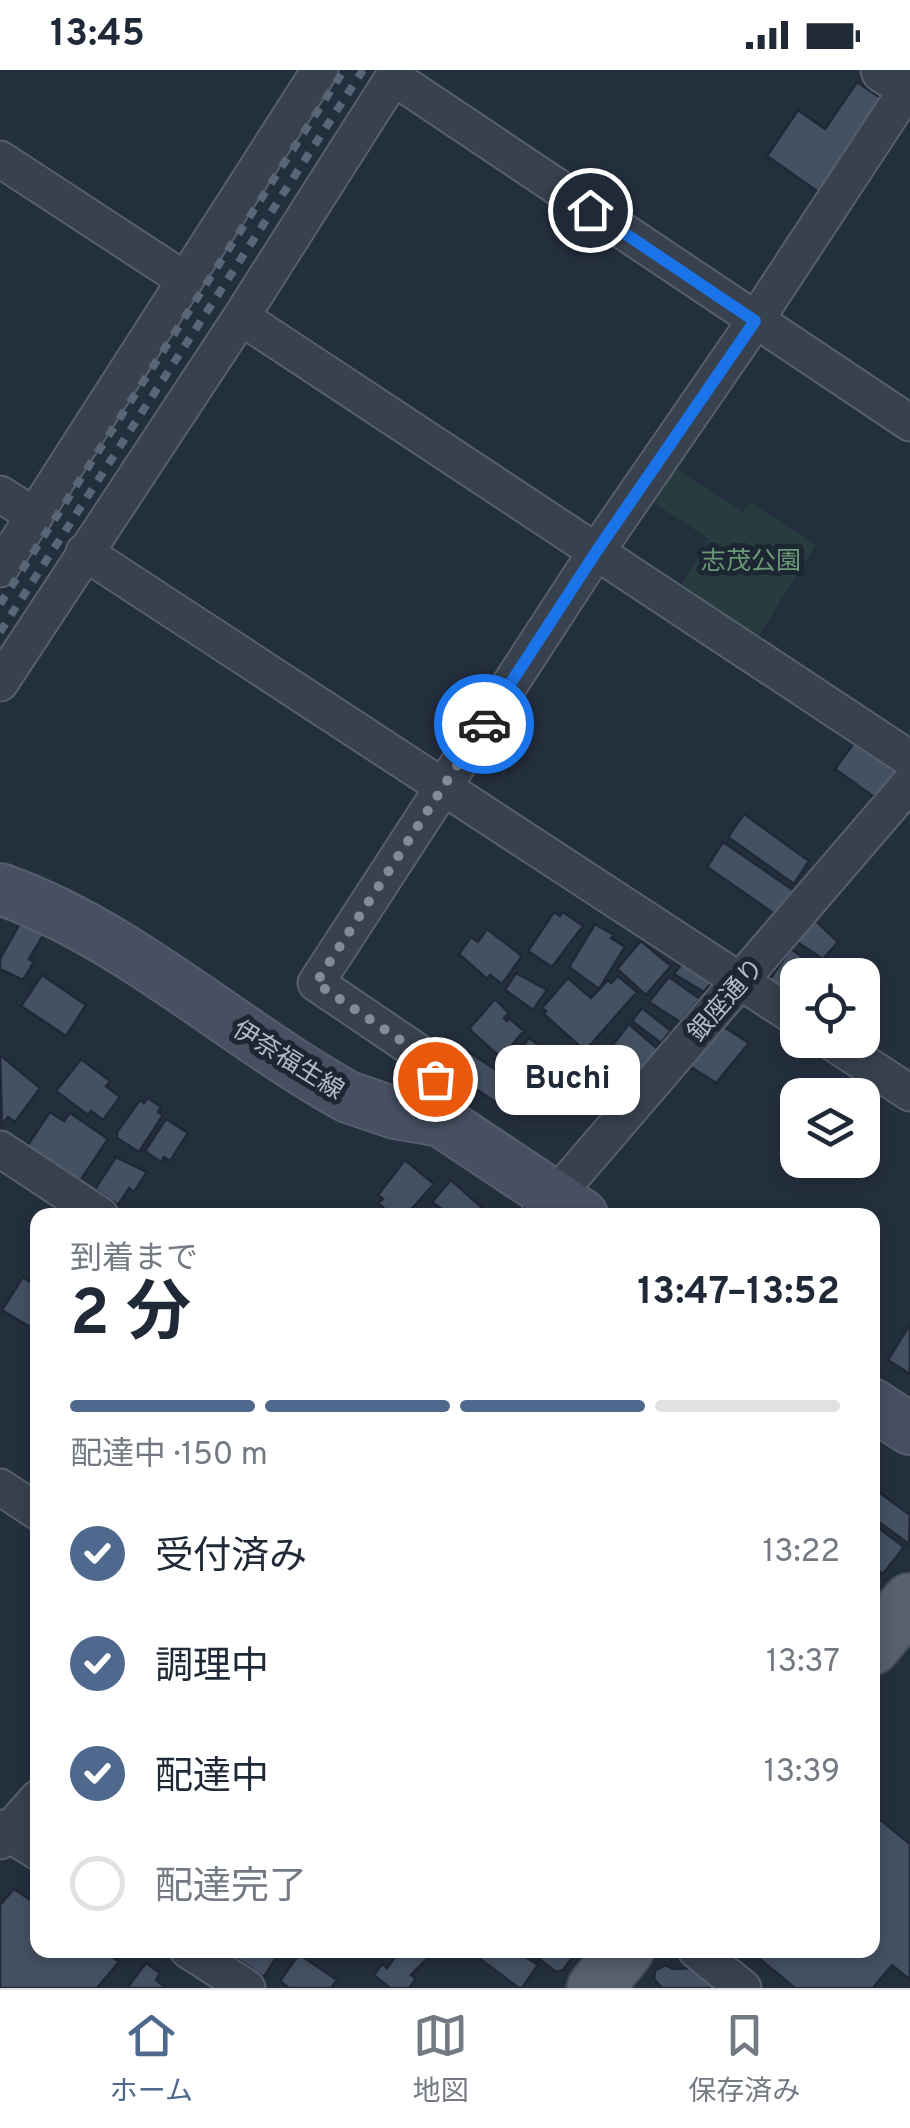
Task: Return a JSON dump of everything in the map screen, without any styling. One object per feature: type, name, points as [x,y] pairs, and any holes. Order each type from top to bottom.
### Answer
[{"type":"main road","name":"伊奈福生線","points":[[0,889],[53,910],[98,935],[348,1097],[395,1113],[441,1121],[558,1208]]},
{"type":"main road","points":[[880,1409],[910,1429]]},
{"type":"main road","points":[[880,1637],[910,1601]]},
{"type":"main road","points":[[595,1988],[619,1958]]},
{"type":"street","points":[[0,569],[320,70]]},
{"type":"street","points":[[441,1121],[435,1079],[415,1050],[316,983],[596,552],[910,86],[884,70]]},
{"type":"street","points":[[0,683],[396,74],[910,423]]},
{"type":"street","points":[[0,158],[185,280]]},
{"type":"street","points":[[241,317],[910,759]]},
{"type":"street","points":[[0,494],[34,516]]},
{"type":"street","points":[[84,552],[780,1008]]},
{"type":"street","name":"銀座通り","points":[[560,1208],[740,982],[910,783]]},
{"type":"street","points":[[856,1058],[910,1094]]},
{"type":"street","points":[[0,1149],[89,1208]]},
{"type":"street","points":[[0,1488],[30,1507]]},
{"type":"street","points":[[30,1806],[2,1834],[30,1848]]},
{"type":"street","points":[[200,1958],[247,1988]]},
{"type":"street","points":[[706,1958],[743,1988]]},
{"type":"green space","name":"志茂公園","points":[[676,469],[743,512],[751,503],[816,545],[756,640],[679,589],[709,539],[654,503]]},
{"type":"building","points":[[857,82],[888,103],[824,196],[767,156],[798,110],[825,129]]},
{"type":"building","points":[[856,740],[898,770],[874,797],[835,769]]},
{"type":"building","points":[[744,814],[809,861],[794,884],[728,837]]},
{"type":"building","points":[[723,842],[796,892],[779,917],[707,867]]},
{"type":"building","points":[[554,912],[560,916],[563,912],[583,926],[552,967],[528,951]]},
{"type":"building","points":[[22,920],[44,934],[29,959],[34,962],[23,980],[0,969],[0,959]]},
{"type":"building","points":[[815,920],[838,942],[821,958],[794,940]]},
{"type":"building","points":[[595,924],[625,947],[599,989],[569,967]]},
{"type":"building","points":[[487,929],[522,956],[502,984],[490,975],[487,979],[459,954],[471,937],[478,942]]},
{"type":"building","points":[[641,941],[671,966],[646,995],[617,969]]},
{"type":"building","points":[[791,949],[804,958],[785,958]]},
{"type":"building","points":[[687,957],[717,975],[704,992],[674,974]]},
{"type":"building","points":[[780,965],[780,987],[770,979]]},
{"type":"building","points":[[516,973],[547,990],[533,1010],[505,990]]},
{"type":"building","points":[[42,975],[86,1005],[66,1036],[21,1006]]},
{"type":"building","points":[[618,976],[637,992],[585,1051],[544,1014],[542,1008],[568,978],[591,998],[608,980],[611,983]]},
{"type":"building","points":[[669,977],[700,999],[680,1022],[649,1002]]},
{"type":"building","points":[[495,999],[509,1013],[504,1018],[524,1031],[501,1058],[469,1029]]},
{"type":"building","points":[[642,1008],[671,1031],[661,1043],[632,1021]]},
{"type":"building","points":[[629,1024],[661,1052],[632,1085],[598,1064]]},
{"type":"building","points":[[721,1025],[749,1043],[716,1083],[688,1065]]},
{"type":"building","points":[[529,1038],[564,1063],[544,1091],[509,1066]]},
{"type":"building","points":[[452,1041],[513,1081],[498,1104],[438,1063]]},
{"type":"building","points":[[0,1055],[40,1088],[15,1122],[8,1117],[2,1125]]},
{"type":"building","points":[[81,1059],[110,1081],[106,1086],[120,1097],[103,1120],[91,1111],[88,1115],[56,1091]]},
{"type":"building","points":[[148,1098],[161,1107],[158,1112],[163,1115],[139,1152],[117,1138],[117,1132],[140,1100],[144,1103]]},
{"type":"building","points":[[50,1112],[64,1121],[70,1113],[108,1139],[80,1181],[27,1146]]},
{"type":"building","points":[[166,1119],[188,1133],[170,1161],[164,1157],[161,1162],[145,1151]]},
{"type":"building","points":[[116,1157],[147,1172],[134,1192],[129,1188],[118,1205],[95,1189]]},
{"type":"building","points":[[405,1160],[434,1184],[412,1208],[383,1208],[378,1203],[383,1199],[378,1195]]},
{"type":"building","points":[[451,1180],[481,1208],[440,1208],[432,1202]]},
{"type":"building","points":[[23,1277],[30,1282],[30,1327],[2,1310]]},
{"type":"building","points":[[910,1324],[910,1374],[888,1360]]},
{"type":"building","points":[[880,1493],[910,1515],[909,1544],[880,1523]]},
{"type":"building","points":[[880,1529],[904,1547],[883,1574],[880,1572]]},
{"type":"building","points":[[880,1820],[910,1844],[910,1980],[892,1965],[873,1988],[795,1988],[759,1958],[880,1958]]},
{"type":"building","points":[[14,1889],[30,1900],[30,1958],[114,1958],[119,1962],[97,1988],[0,1988],[0,1905]]},
{"type":"building","points":[[236,1958],[276,1958],[264,1977]]},
{"type":"building","points":[[296,1958],[305,1958],[337,1980],[331,1988],[289,1988],[280,1981]]},
{"type":"building","points":[[394,1958],[428,1958],[411,1975],[416,1979],[409,1988],[390,1988],[374,1975],[382,1964],[387,1968]]},
{"type":"building","points":[[479,1958],[527,1958],[538,1965],[519,1988]]},
{"type":"building","points":[[538,1958],[572,1958],[563,1970],[556,1972]]},
{"type":"building","points":[[146,1963],[160,1973],[156,1980],[166,1988],[127,1988]]},
{"type":"building","points":[[665,1965],[673,1969],[694,1968],[718,1988],[662,1988],[654,1979],[655,1971]]},
{"type":"railway","points":[[0,604],[344,70]]},
{"type":"railway","points":[[0,632],[363,70]]},
{"type":"way so far","points":[[435,1079],[415,1050],[316,983],[484,724]]},
{"type":"place","name":"Buchi","points":[[435,1079]]},
{"type":"route","points":[[484,724],[596,552],[755,321],[590,210]]}]
